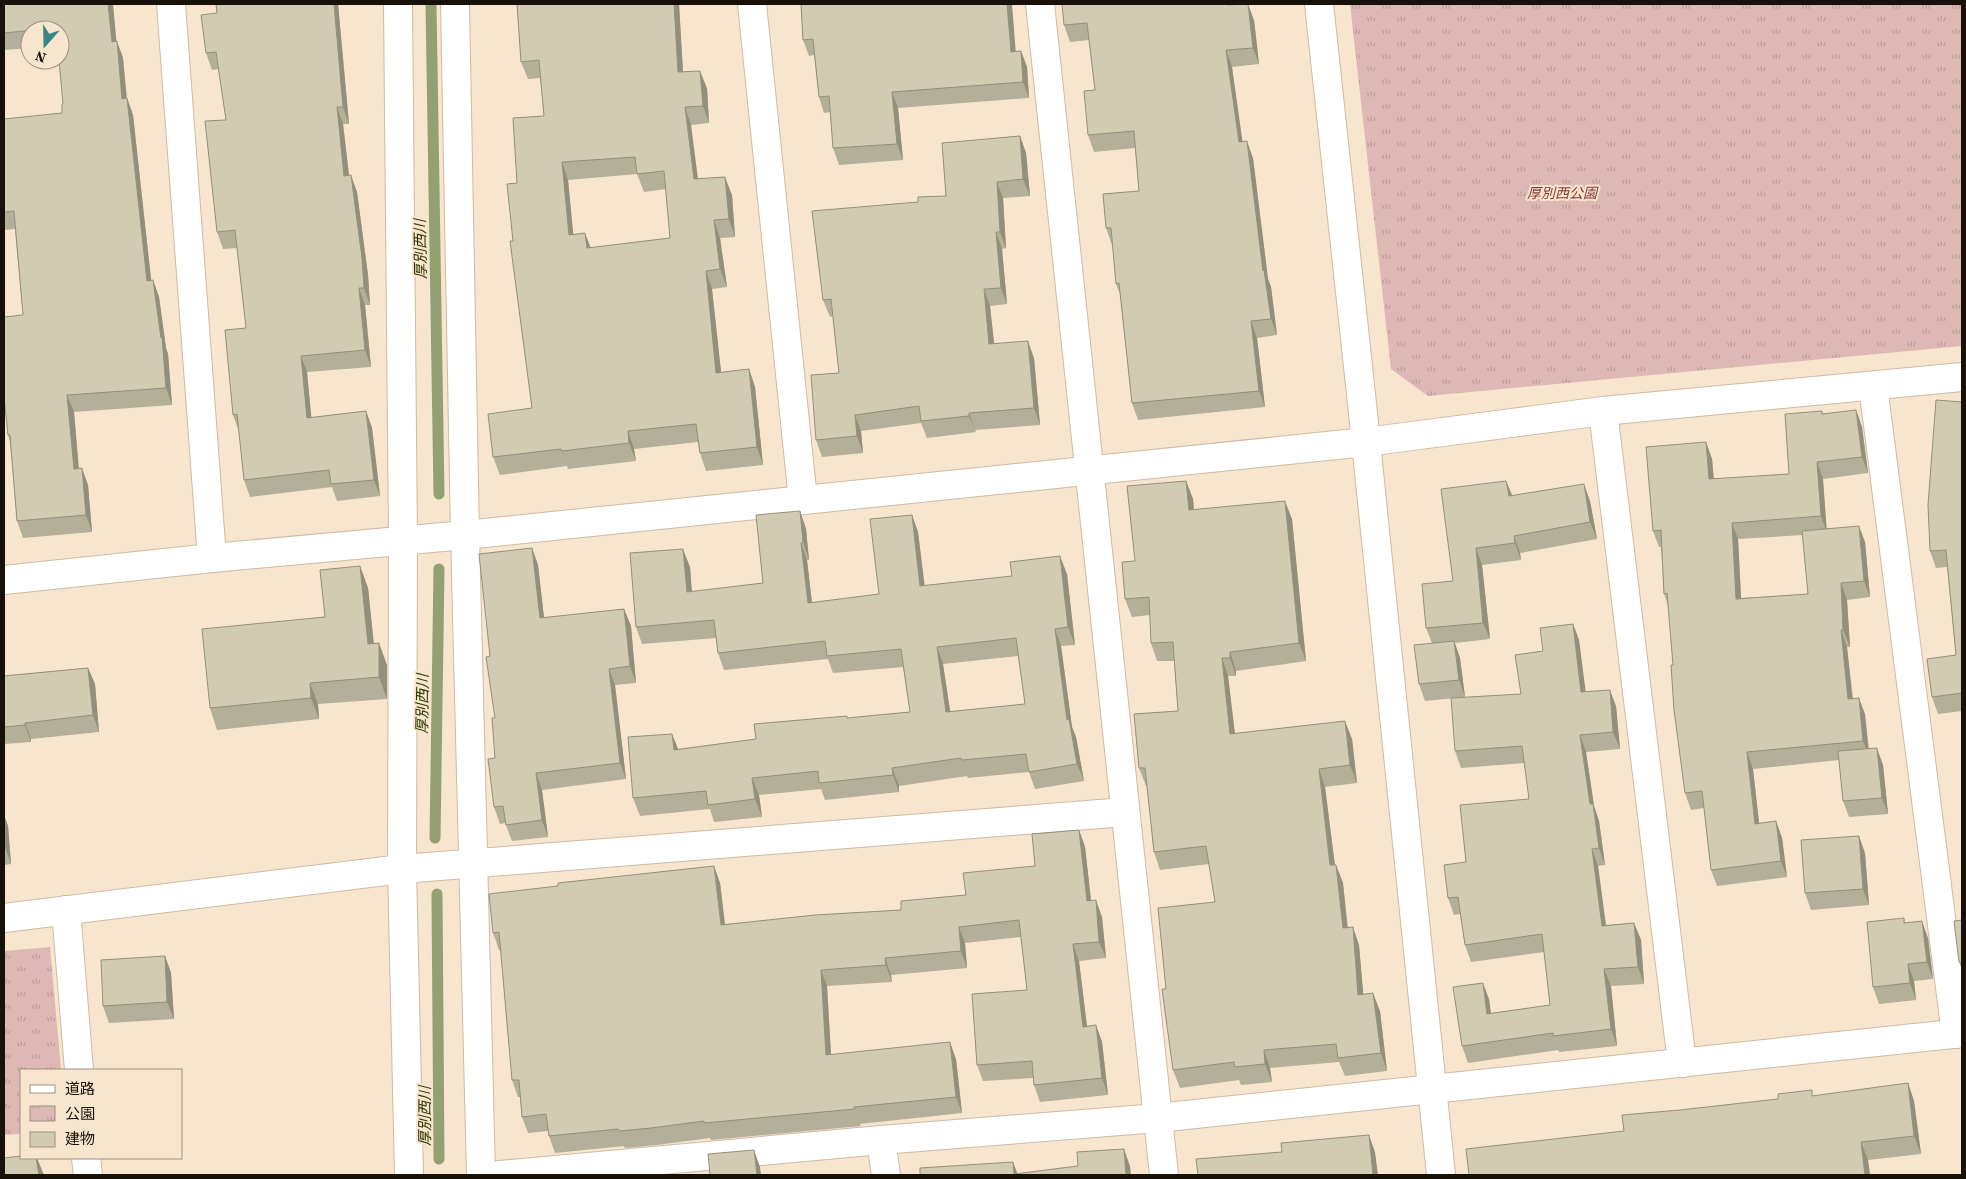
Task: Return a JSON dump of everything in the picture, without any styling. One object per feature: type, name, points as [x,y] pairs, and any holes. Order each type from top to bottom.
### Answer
[{"type":"street","points":[[171,4],[212,558]]},
{"type":"street","points":[[398,4],[403,541],[402,869],[409,1175]]},
{"type":"street","points":[[455,4],[472,864],[481,1175]]},
{"type":"street","points":[[752,4],[803,500]]},
{"type":"street","points":[[1040,4],[1164,1175]]},
{"type":"street","points":[[1319,4],[1441,1175]]},
{"type":"street","points":[[4,580],[1366,442],[1603,411],[1962,376]]},
{"type":"street","points":[[500,1175],[881,1140],[1158,1118],[1959,1033],[1873,386]]},
{"type":"street","points":[[1603,411],[1682,1063]]},
{"type":"street","points":[[4,918],[402,869],[1126,812]]},
{"type":"street","points":[[66,910],[79,1069]]},
{"type":"street","points":[[881,1140],[886,1175]]},
{"type":"street","points":[[86,1159],[88,1175]]},
{"type":"green space","name":"厚別西公園","points":[[1350,4],[1962,4],[1962,346],[1428,396],[1391,369]]},
{"type":"green space","points":[[50,947],[61,1069],[20,1069],[20,1134],[4,1135],[4,951]]},
{"type":"building","points":[[4,4],[108,4],[112,42],[117,41],[122,99],[127,98],[147,281],[153,280],[162,337],[166,388],[67,395],[74,469],[82,468],[86,515],[17,521],[10,435],[8,435],[4,397],[4,317],[23,315],[14,211],[4,212],[4,119],[62,113],[60,70],[70,70],[70,20],[20,20],[20,31],[4,33]]},
{"type":"building","points":[[216,4],[334,4],[343,107],[337,107],[344,176],[351,175],[362,258],[364,288],[359,288],[365,350],[301,356],[307,418],[366,411],[374,480],[331,484],[329,470],[244,480],[237,414],[233,415],[225,330],[246,328],[235,230],[217,232],[205,121],[226,120],[216,52],[206,53],[201,15],[217,13]]},
{"type":"building","points":[[517,4],[674,4],[678,72],[700,71],[703,106],[685,107],[694,179],[725,177],[729,219],[714,220],[720,269],[706,271],[716,373],[749,369],[757,447],[700,453],[696,424],[628,431],[629,443],[493,457],[488,414],[532,408],[510,241],[513,241],[507,184],[517,183],[513,118],[544,116],[539,60],[521,62]],"holes":[[[635,157],[637,174],[664,171],[670,238],[587,248],[585,233],[569,235],[562,162]]]},
{"type":"building","points":[[801,4],[1007,4],[1011,52],[1021,51],[1023,82],[892,92],[897,144],[833,148],[829,96],[819,97],[813,39],[803,40]]},
{"type":"building","points":[[1062,4],[1248,4],[1253,48],[1226,50],[1239,142],[1247,141],[1263,271],[1271,319],[1251,321],[1259,391],[1132,403],[1119,283],[1116,284],[1111,228],[1106,228],[1103,194],[1139,191],[1134,131],[1088,135],[1084,91],[1095,90],[1087,23],[1064,25]]},
{"type":"building","points":[[1020,136],[1023,179],[997,182],[1000,232],[996,232],[1001,288],[984,289],[989,344],[1028,341],[1034,408],[969,413],[969,416],[921,421],[919,406],[855,415],[857,436],[816,440],[811,375],[839,373],[831,299],[823,300],[812,211],[918,202],[918,197],[946,196],[942,143]]},
{"type":"building","points":[[1936,400],[1962,402],[1962,693],[1932,697],[1927,659],[1956,655],[1946,550],[1930,551],[1928,505]]},
{"type":"building","points":[[1856,410],[1862,457],[1817,462],[1821,516],[1732,523],[1736,599],[1808,594],[1802,531],[1859,526],[1864,581],[1841,583],[1843,630],[1841,630],[1848,699],[1859,698],[1863,741],[1747,752],[1755,824],[1776,821],[1781,861],[1711,870],[1702,791],[1685,793],[1674,710],[1671,665],[1673,665],[1667,593],[1664,594],[1661,530],[1653,531],[1646,447],[1706,442],[1709,479],[1789,474],[1785,414],[1822,411],[1822,414]]},
{"type":"building","points":[[1186,481],[1189,510],[1285,501],[1299,643],[1230,652],[1230,658],[1222,658],[1230,734],[1345,721],[1350,765],[1319,769],[1330,865],[1336,865],[1343,928],[1353,927],[1358,995],[1373,993],[1381,1053],[1338,1058],[1336,1044],[1264,1050],[1265,1064],[1235,1067],[1234,1062],[1173,1070],[1162,989],[1166,989],[1158,908],[1215,902],[1206,846],[1154,852],[1145,768],[1139,768],[1134,714],[1178,711],[1173,642],[1151,643],[1149,597],[1125,599],[1122,562],[1135,561],[1127,486]]},
{"type":"building","points":[[1506,481],[1509,496],[1584,484],[1590,522],[1514,536],[1515,543],[1476,548],[1483,623],[1426,628],[1422,584],[1453,581],[1441,489]]},
{"type":"building","points":[[800,511],[803,542],[801,543],[808,603],[879,594],[870,519],[912,515],[920,586],[1012,576],[1010,562],[1060,556],[1068,627],[1055,629],[1067,720],[1069,719],[1077,764],[1029,772],[1026,754],[962,760],[961,758],[892,768],[893,775],[819,783],[818,771],[752,778],[755,799],[708,805],[706,791],[633,798],[628,737],[672,734],[674,750],[756,739],[754,724],[910,712],[901,649],[827,656],[825,641],[718,653],[714,620],[636,627],[630,553],[683,549],[687,592],[763,583],[756,515]],"holes":[[[1016,638],[1025,704],[946,712],[937,647]]]},
{"type":"building","points":[[532,548],[540,618],[624,609],[630,666],[609,669],[620,763],[536,773],[542,820],[506,825],[503,806],[494,807],[488,759],[495,758],[492,718],[495,718],[486,657],[490,656],[479,554]]},
{"type":"building","points":[[360,566],[368,644],[379,643],[379,677],[310,683],[311,698],[210,708],[202,629],[325,617],[320,570]]},
{"type":"building","points":[[1573,624],[1581,692],[1610,690],[1613,732],[1580,735],[1590,804],[1593,804],[1599,848],[1592,849],[1602,926],[1634,923],[1638,967],[1604,969],[1611,1029],[1553,1036],[1553,1033],[1462,1046],[1453,987],[1483,983],[1487,1014],[1550,1005],[1542,934],[1465,945],[1458,897],[1448,898],[1444,865],[1466,862],[1460,805],[1529,799],[1522,746],[1455,751],[1451,698],[1521,694],[1515,655],[1543,651],[1540,628]]},
{"type":"building","points":[[1454,641],[1459,680],[1419,684],[1414,645]]},
{"type":"building","points":[[88,668],[93,715],[4,727],[4,676]]},
{"type":"building","points":[[1877,748],[1882,798],[1843,801],[1838,751]]},
{"type":"building","points":[[1079,830],[1087,901],[1096,900],[1099,942],[1073,944],[1083,1027],[1096,1025],[1102,1078],[1034,1085],[1032,1061],[977,1065],[972,994],[1027,990],[1019,920],[959,927],[961,951],[885,958],[886,965],[821,970],[826,1055],[950,1042],[956,1097],[854,1107],[855,1109],[549,1136],[546,1114],[522,1117],[519,1080],[512,1080],[499,932],[493,933],[489,894],[558,886],[558,883],[714,866],[721,925],[815,915],[901,910],[901,901],[966,895],[963,873],[1035,866],[1032,834]]},
{"type":"building","points":[[1859,836],[1863,889],[1805,893],[1801,840]]},
{"type":"building","points":[[1904,918],[1904,923],[1922,921],[1927,962],[1908,964],[1910,983],[1873,987],[1867,922]]},
{"type":"building","points":[[1962,920],[1962,962],[1959,962],[1954,921]]},
{"type":"building","points":[[165,956],[167,1002],[103,1006],[101,960]]},
{"type":"building","points":[[1908,1083],[1914,1136],[1861,1142],[1865,1175],[1469,1175],[1466,1149],[1624,1131],[1622,1115],[1778,1099],[1778,1094],[1812,1090],[1812,1096]]},
{"type":"building","points":[[1369,1135],[1373,1175],[1198,1175],[1196,1159],[1282,1152],[1281,1143]]},
{"type":"building","points":[[1124,1149],[1126,1175],[920,1175],[920,1168],[1013,1162],[1014,1174],[1078,1166],[1077,1152]]},
{"type":"building","points":[[754,1150],[757,1175],[710,1175],[708,1154]]},
{"type":"building","points":[[20,1156],[20,1159],[36,1159],[39,1175],[4,1175],[4,1158]]},
{"type":"waterway","name":"厚別西川","points":[[431,4],[439,494]]},
{"type":"waterway","name":"厚別西川","points":[[435,838],[439,569]]},
{"type":"waterway","name":"厚別西川","points":[[437,894],[439,1159]]}]
